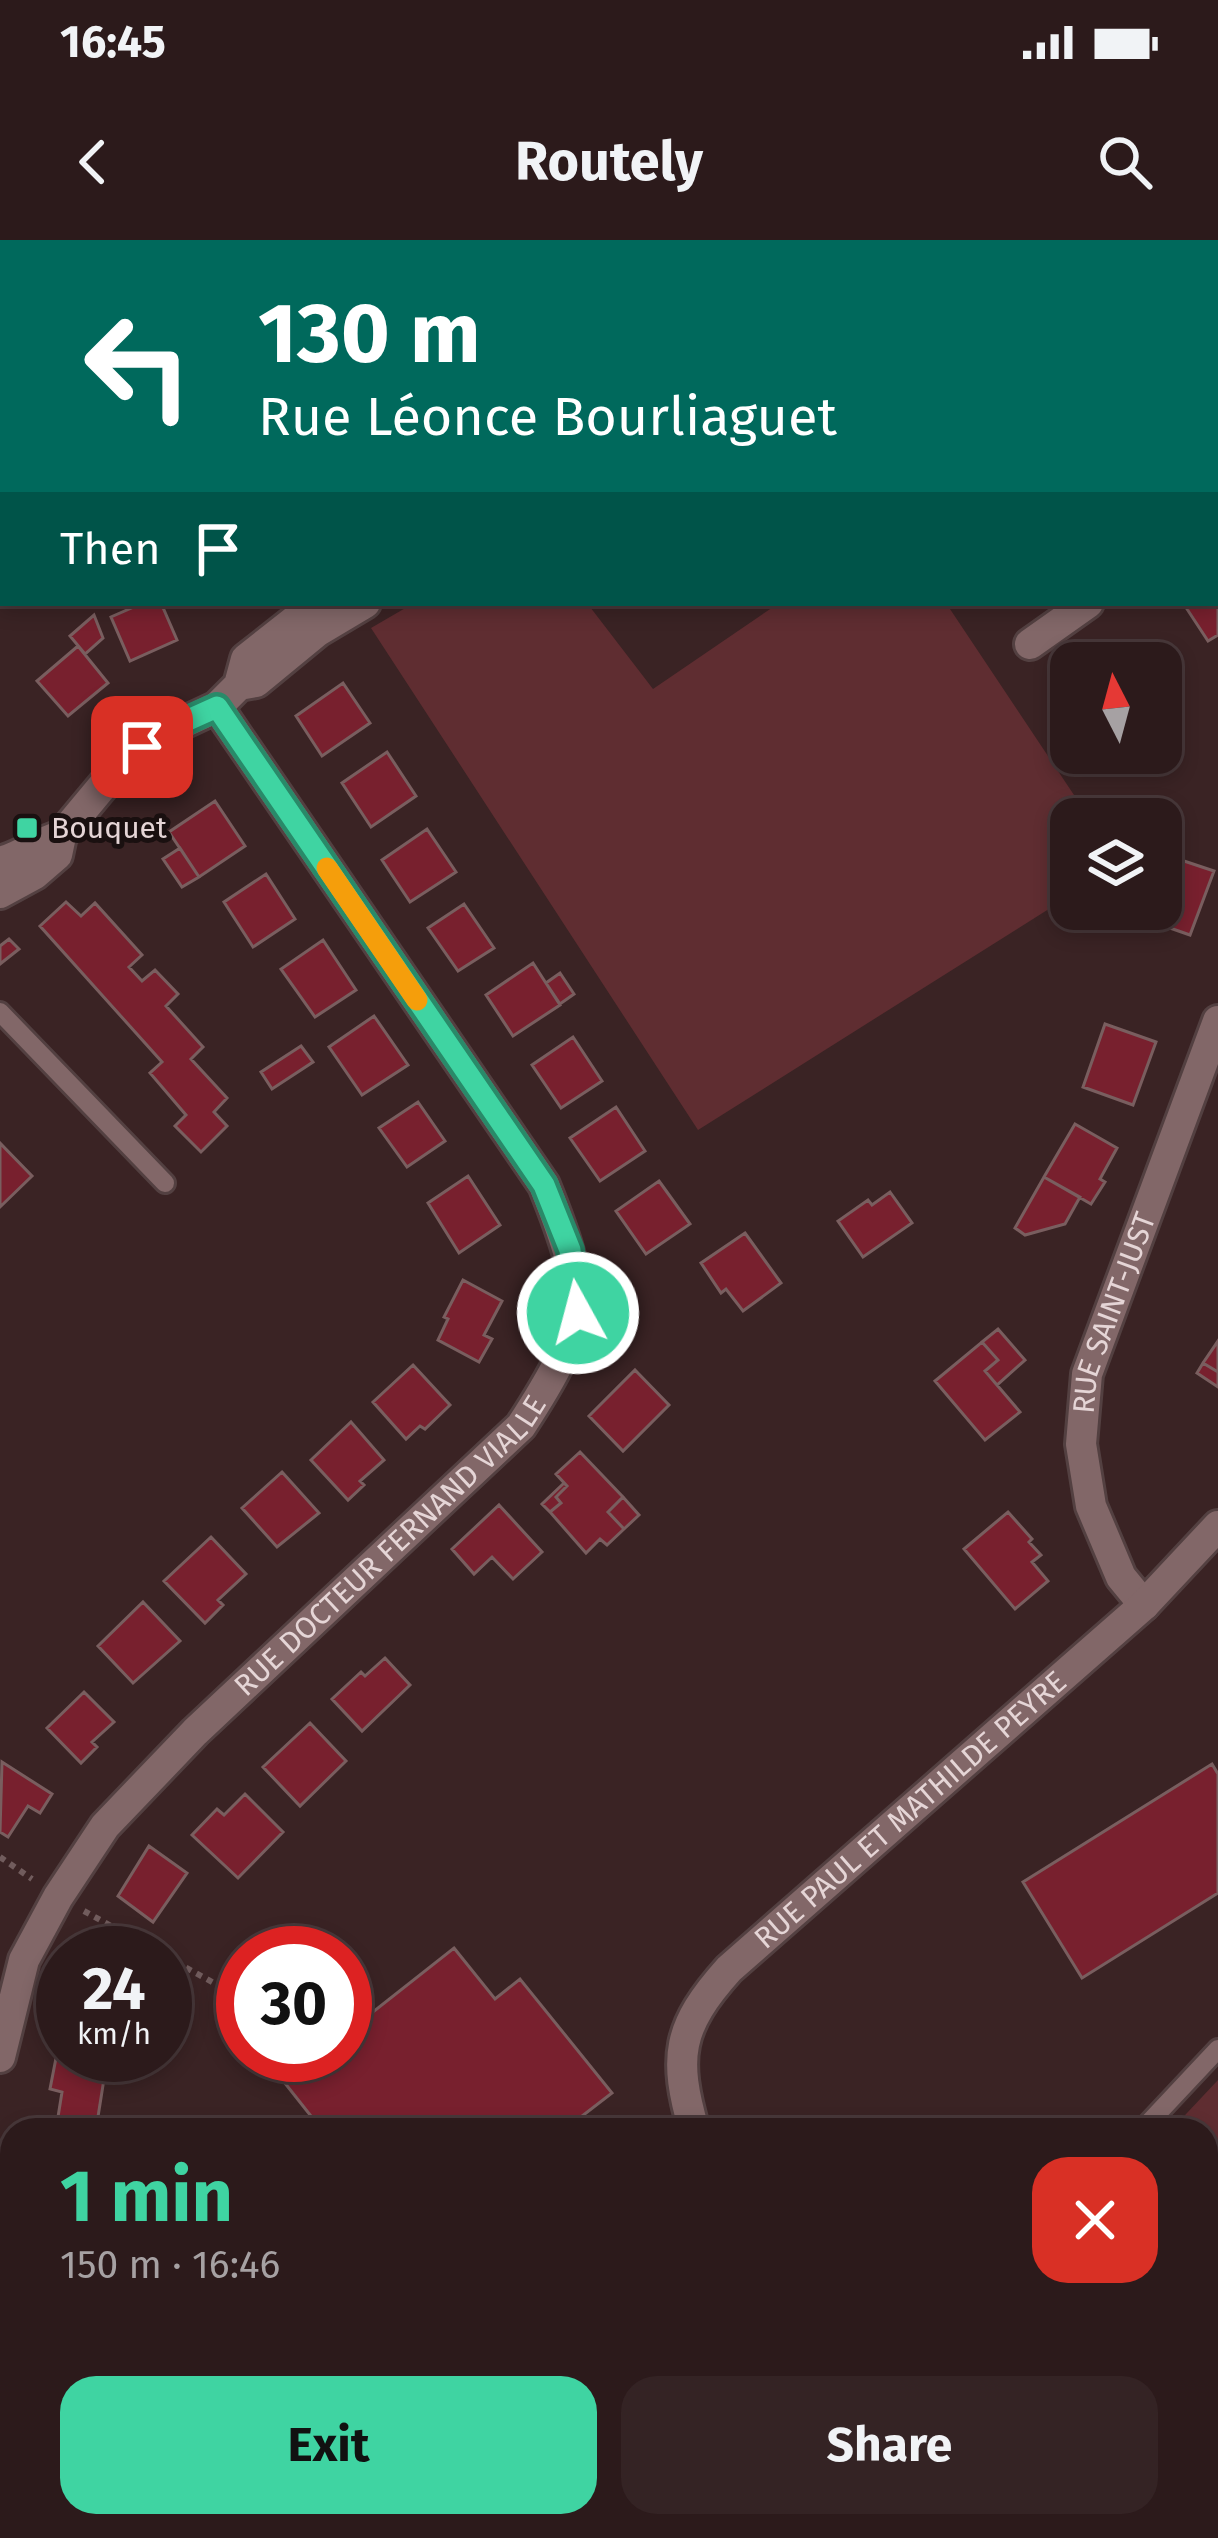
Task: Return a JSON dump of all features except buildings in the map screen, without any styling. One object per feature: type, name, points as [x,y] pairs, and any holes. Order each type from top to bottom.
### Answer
[{"type":"street","points":[[228,696],[246,659],[312,606]]},
{"type":"street","points":[[0,893],[35,874],[56,855],[61,836],[116,770],[142,747],[256,682],[360,606]]},
{"type":"street","points":[[1030,644],[1084,606]]},
{"type":"street","name":"RUE DOCTEUR FERNAND VIALLE","points":[[0,2057],[25,1960],[58,1897],[105,1826],[195,1732],[521,1426],[562,1364],[578,1313],[570,1250],[544,1185],[228,696]]},
{"type":"street","points":[[0,862],[61,836]]},
{"type":"street","name":"RUE SAINT-JUST","points":[[1144,1605],[1120,1577],[1091,1506],[1082,1444],[1088,1374],[1218,1021]]},
{"type":"street","name":"RUE PAUL ET MATHILDE PEYRE","points":[[691,2118],[681,2084],[681,2044],[707,1994],[729,1969],[1144,1605],[1218,1526]]},
{"type":"lane","points":[[0,1012],[165,1183]]},
{"type":"lane","points":[[1153,2118],[1218,2049]]},
{"type":"shaded area","points":[[409,606],[589,606],[653,689],[775,606],[948,606],[1050,759],[1050,774],[1060,774],[1076,798],[1050,798],[1050,908],[698,1130],[371,628]]},
{"type":"shaded area","points":[[1218,2080],[1218,2118],[1182,2118]]},
{"type":"slow traffic","points":[[327,868],[417,1000]]},
{"type":"place","name":"Bouquet","points":[[27,828]]},
{"type":"route","points":[[142,747],[166,730],[217,707],[544,1185],[570,1250],[578,1313]]}]
